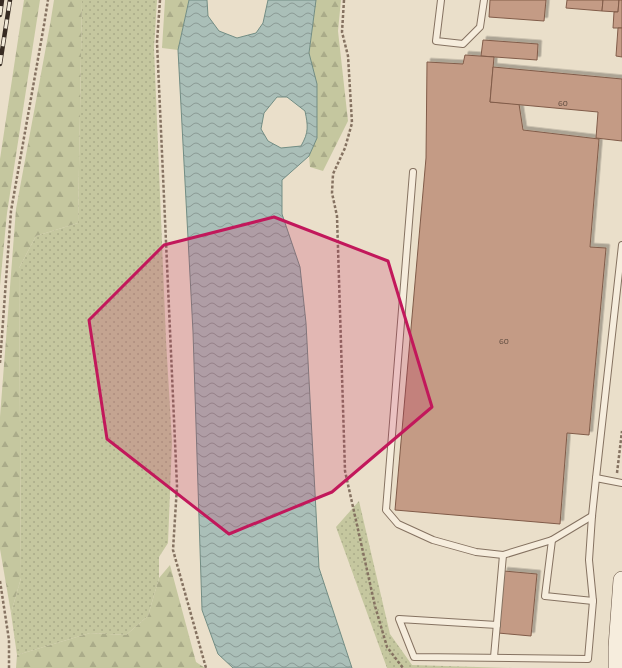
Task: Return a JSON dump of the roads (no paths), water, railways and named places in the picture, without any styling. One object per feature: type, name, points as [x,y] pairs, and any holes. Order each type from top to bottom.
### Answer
[{"type":"main road","points":[[617,668],[622,580]]},
{"type":"lane","points":[[441,0],[436,41],[463,44],[480,27],[484,0]]},
{"type":"lane","points":[[413,172],[386,510],[398,524],[433,540],[476,552],[503,555],[552,540],[592,516]]},
{"type":"lane","points":[[497,625],[399,619],[414,657],[588,658],[593,601],[590,560],[592,516],[622,245]]},
{"type":"lane","points":[[596,478],[619,482]]},
{"type":"lane","points":[[552,540],[545,596],[593,601]]},
{"type":"lane","points":[[494,657],[503,555]]},
{"type":"water","points":[[189,0],[207,0],[208,16],[219,31],[237,38],[256,33],[263,23],[268,0],[316,0],[309,53],[317,84],[317,138],[309,156],[282,180],[282,214],[300,267],[306,323],[319,568],[352,668],[233,668],[218,654],[202,610],[193,332],[178,50]],"holes":[[[277,97],[287,97],[305,111],[307,129],[301,146],[281,148],[268,141],[261,129],[264,113]]]},
{"type":"railway","points":[[0,15],[2,0]]},
{"type":"railway","points":[[0,64],[10,0]]}]
